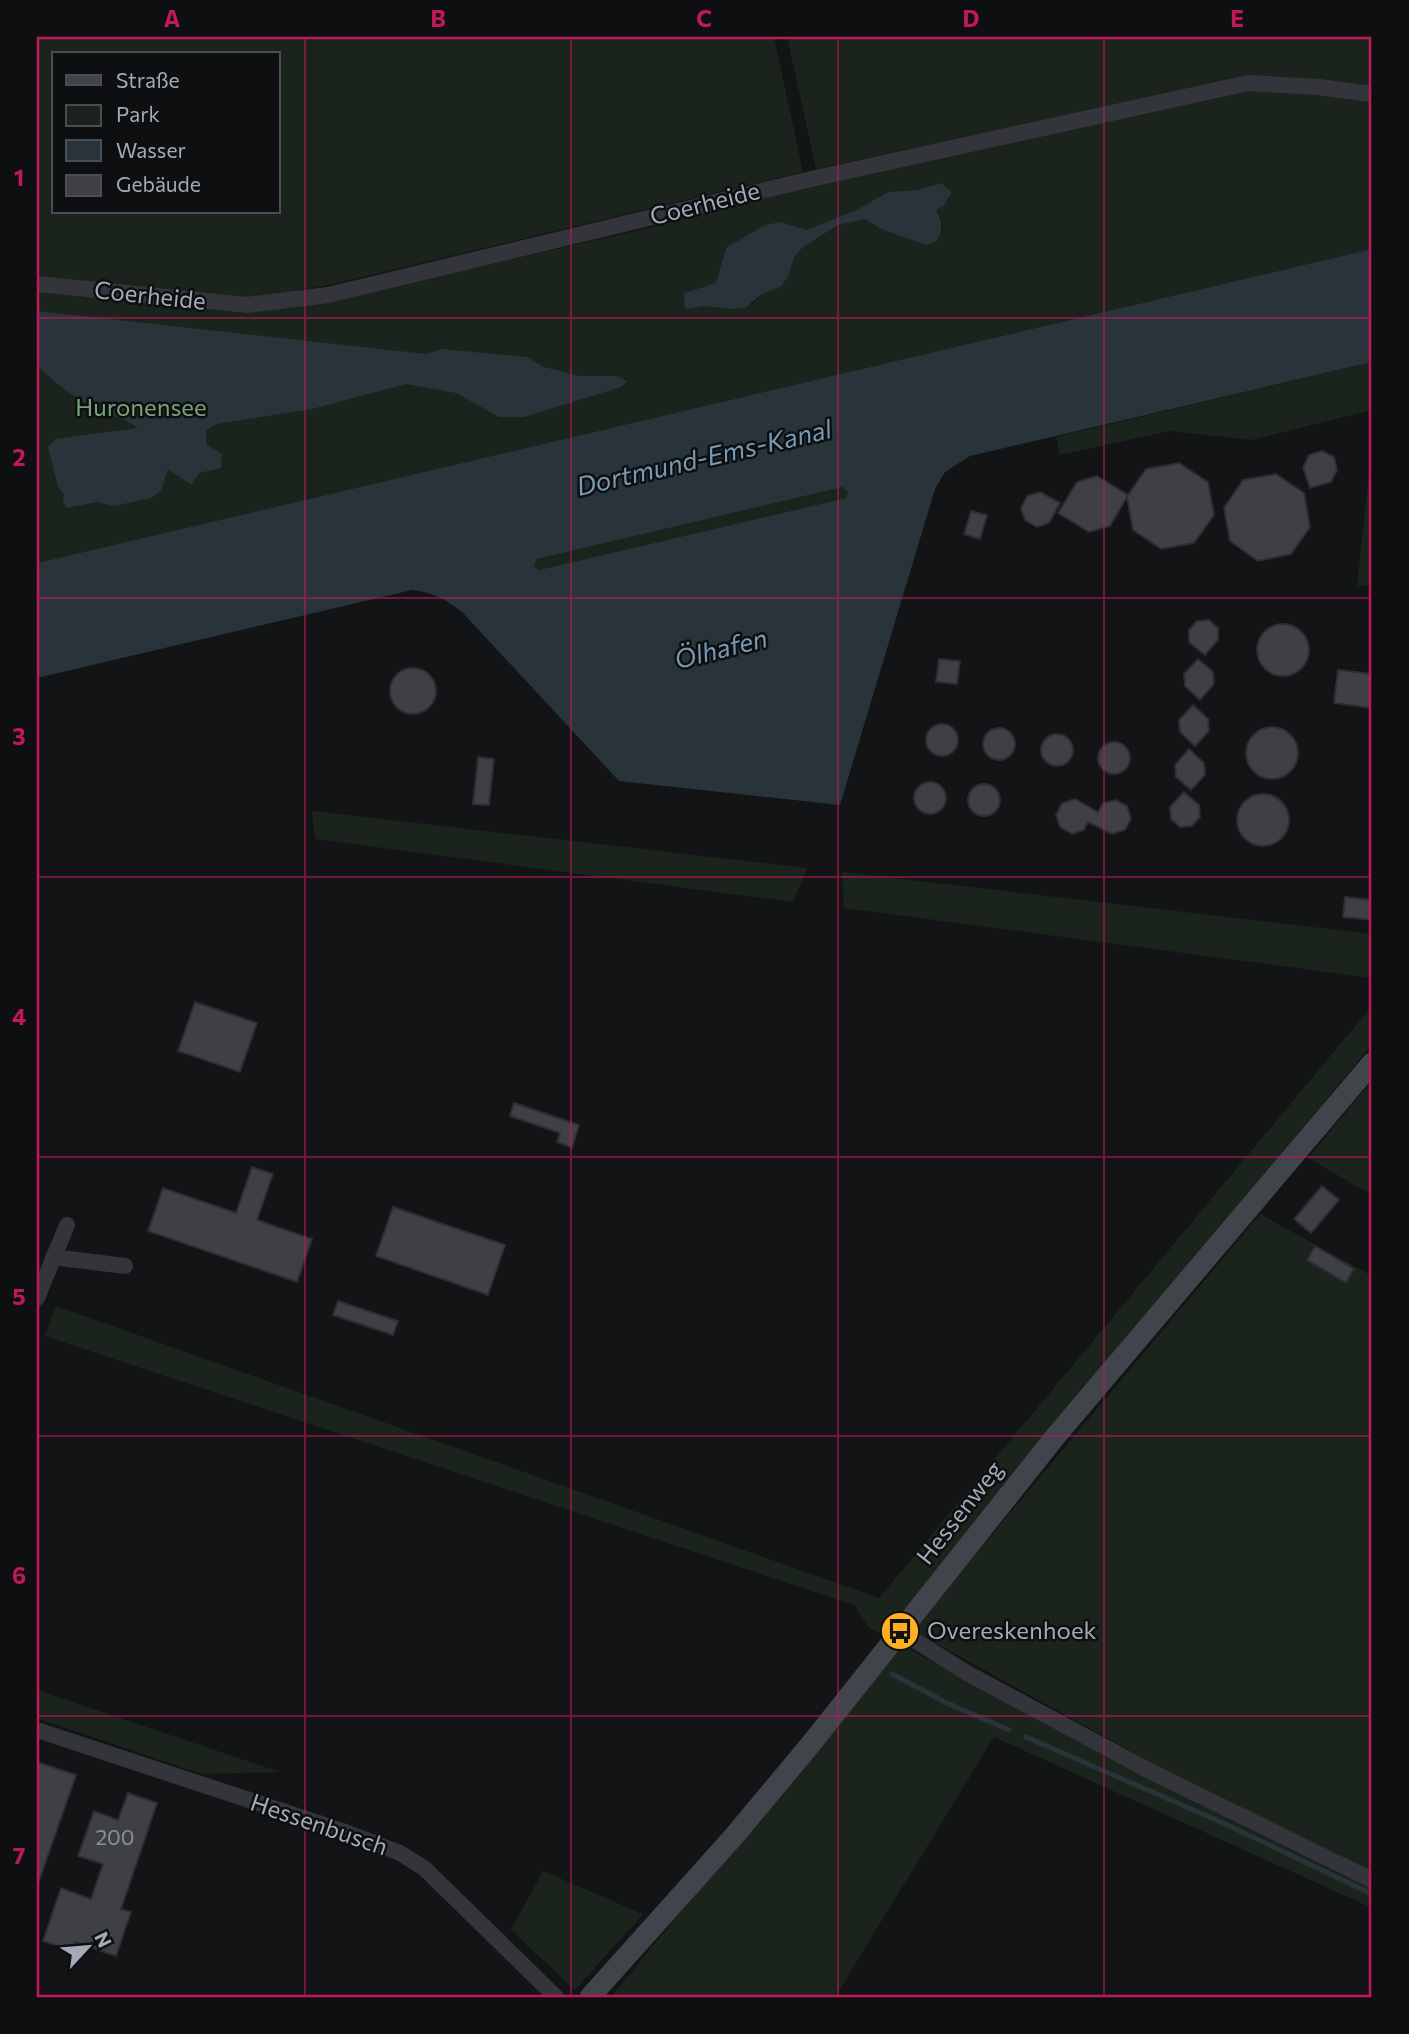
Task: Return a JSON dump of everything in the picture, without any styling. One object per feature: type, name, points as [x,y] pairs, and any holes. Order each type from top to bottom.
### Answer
[{"type":"street","name":"Coerheide","points":[[37,284],[247,305],[328,295],[811,179],[1248,83],[1318,87],[1372,94]]},
{"type":"street","name":"Hessenweg","points":[[590,1997],[735,1835],[1055,1437],[1372,1063]]},
{"type":"street","points":[[37,1298],[67,1225]]},
{"type":"street","points":[[54,1257],[125,1266]]},
{"type":"street","points":[[900,1631],[926,1650],[967,1673],[1149,1770],[1372,1881]]},
{"type":"street","name":"Hessenbusch","points":[[37,1730],[325,1825],[400,1853],[424,1868],[555,1997]]},
{"type":"green space","points":[[37,37],[774,37],[803,172],[325,286],[245,299],[37,279]]},
{"type":"green space","name":"Huronensee","points":[[787,37],[1372,37],[1372,249],[37,563],[37,292],[245,313],[330,301],[661,225],[1242,78],[816,169]],"holes":[[[941,183],[936,210],[942,220],[943,229],[881,229],[865,219],[838,225],[802,248],[794,258],[788,277],[781,285],[761,295],[752,304],[728,309],[704,306],[685,309],[685,293],[716,283],[726,248],[781,222],[807,230],[858,209],[888,192],[917,190]]]},
{"type":"green space","points":[[1372,362],[1372,410],[1251,440],[1169,431],[1060,455],[1056,437]]},
{"type":"green space","points":[[1372,444],[1372,584],[1357,587]]},
{"type":"green space","points":[[843,487],[848,493],[846,498],[539,570],[534,566],[537,559]]},
{"type":"green space","points":[[312,811],[807,868],[793,902],[315,839]]},
{"type":"green space","points":[[842,872],[1372,934],[1372,978],[844,908]]},
{"type":"green space","points":[[1372,1006],[1372,1044],[885,1636],[870,1629],[854,1605],[45,1336],[56,1306],[879,1598]]},
{"type":"green space","points":[[1372,1081],[1372,1195],[1308,1158]]},
{"type":"green space","points":[[1260,1214],[1372,1276],[1372,1871],[1152,1763],[912,1630]]},
{"type":"green space","points":[[900,1644],[1147,1777],[1372,1889],[1372,1908],[994,1737],[835,1997],[611,1997]]},
{"type":"green space","points":[[37,1690],[280,1772],[201,1774],[37,1718]]},
{"type":"green space","points":[[543,1871],[643,1914],[575,1990],[511,1930]]},
{"type":"water","points":[[941,183],[952,192],[944,205],[936,210],[941,225],[937,241],[926,245],[881,229],[865,219],[838,225],[802,248],[794,258],[788,277],[781,286],[761,295],[745,308],[704,306],[685,309],[684,293],[716,283],[726,248],[765,225],[781,222],[807,230],[858,209],[888,192],[917,190]]},
{"type":"water","points":[[1372,249],[1372,362],[970,456],[945,472],[935,489],[840,805],[619,781],[461,611],[426,592],[412,590],[37,678],[37,563]],"holes":[[[843,487],[848,493],[846,498],[539,570],[534,566],[537,559]]]},
{"type":"water","points":[[37,311],[426,354],[442,349],[527,357],[544,367],[580,376],[617,376],[627,381],[621,387],[524,417],[499,417],[456,393],[406,384],[312,409],[216,424],[206,431],[206,444],[222,454],[221,468],[199,473],[192,485],[168,469],[161,491],[151,498],[114,506],[98,502],[66,508],[48,447],[56,439],[138,428],[85,403],[37,366]]},
{"type":"building","points":[[1322,451],[1334,457],[1337,470],[1331,482],[1310,488],[1303,467],[1309,455]]},
{"type":"building","points":[[1179,463],[1208,482],[1214,515],[1194,543],[1161,549],[1133,530],[1127,497],[1110,526],[1089,532],[1058,513],[1077,482],[1097,476],[1128,495],[1146,469]]},
{"type":"building","points":[[1276,474],[1304,493],[1310,527],[1291,554],[1258,561],[1230,541],[1224,508],[1243,480]]},
{"type":"building","points":[[1040,492],[1060,503],[1049,523],[1037,527],[1025,520],[1021,508],[1027,496]]},
{"type":"building","points":[[971,511],[987,515],[980,539],[964,534]]},
{"type":"building","points":[[1209,620],[1218,628],[1218,640],[1205,655],[1189,642],[1189,630],[1197,621]]},
{"type":"building","points":[[1283,624],[1302,631],[1309,650],[1302,669],[1283,676],[1264,669],[1257,650],[1264,631]]},
{"type":"building","points":[[939,659],[960,661],[957,684],[936,682]]},
{"type":"building","points":[[1198,659],[1213,672],[1214,684],[1200,700],[1185,686],[1184,674]]},
{"type":"building","points":[[413,668],[429,675],[436,691],[429,707],[413,714],[397,707],[390,691],[397,675]]},
{"type":"building","points":[[1338,670],[1372,674],[1372,708],[1334,703]]},
{"type":"building","points":[[1193,705],[1208,719],[1209,731],[1195,746],[1180,732],[1179,720]]},
{"type":"building","points":[[942,724],[954,728],[958,740],[954,752],[942,756],[930,752],[926,740],[930,728]]},
{"type":"building","points":[[1272,727],[1291,734],[1298,753],[1291,772],[1272,779],[1253,772],[1246,753],[1253,734]]},
{"type":"building","points":[[999,728],[1011,732],[1015,744],[1011,756],[999,760],[987,756],[983,744],[987,732]]},
{"type":"building","points":[[1057,734],[1069,738],[1073,750],[1069,762],[1057,766],[1045,762],[1041,750],[1045,738]]},
{"type":"building","points":[[1114,742],[1126,746],[1130,758],[1126,770],[1114,774],[1102,770],[1098,758],[1102,746]]},
{"type":"building","points":[[1189,749],[1204,763],[1205,775],[1191,790],[1176,777],[1175,765]]},
{"type":"building","points":[[478,757],[494,759],[489,805],[473,804]]},
{"type":"building","points":[[930,782],[942,786],[946,798],[942,810],[930,814],[918,810],[914,798],[918,786]]},
{"type":"building","points":[[984,784],[996,788],[1000,800],[996,812],[984,816],[972,812],[968,800],[972,788]]},
{"type":"building","points":[[1184,792],[1199,805],[1200,817],[1192,826],[1180,827],[1171,819],[1170,807]]},
{"type":"building","points":[[1263,794],[1282,801],[1289,820],[1282,839],[1263,846],[1244,839],[1237,820],[1244,801]]},
{"type":"building","points":[[1075,799],[1098,812],[1103,803],[1116,800],[1127,806],[1131,819],[1125,830],[1112,834],[1088,822],[1084,830],[1072,834],[1060,827],[1056,815],[1062,803]]},
{"type":"building","points":[[1345,897],[1372,900],[1372,920],[1343,917]]},
{"type":"building","points":[[195,1002],[257,1023],[240,1072],[178,1051]]},
{"type":"building","points":[[514,1103],[579,1125],[572,1148],[557,1142],[560,1133],[510,1116]]},
{"type":"building","points":[[252,1167],[273,1174],[257,1220],[312,1239],[297,1282],[148,1231],[163,1188],[236,1213]]},
{"type":"building","points":[[1322,1186],[1339,1200],[1311,1233],[1294,1219]]},
{"type":"building","points":[[393,1207],[505,1245],[488,1295],[376,1256]]},
{"type":"building","points":[[1315,1246],[1354,1269],[1346,1283],[1307,1260]]},
{"type":"building","points":[[338,1301],[398,1321],[393,1335],[333,1315]]},
{"type":"building","points":[[37,1762],[76,1775],[39,1881],[37,1881]]},
{"type":"building","points":[[128,1793],[157,1803],[121,1909],[131,1912],[116,1956],[75,1942],[72,1951],[43,1941],[61,1888],[91,1899],[103,1864],[78,1856],[94,1811],[118,1820]]},
{"type":"waterway","points":[[892,1674],[947,1703],[1009,1730]]},
{"type":"waterway","points":[[1026,1737],[1221,1822],[1372,1894]]},
{"type":"place","name":"Overeskenhoek","points":[[900,1631]]},
{"type":"water label","name":"Dortmund-Ems-Kanal","points":[[704,458]]},
{"type":"water label","name":"Ölhafen","points":[[721,649]]}]
